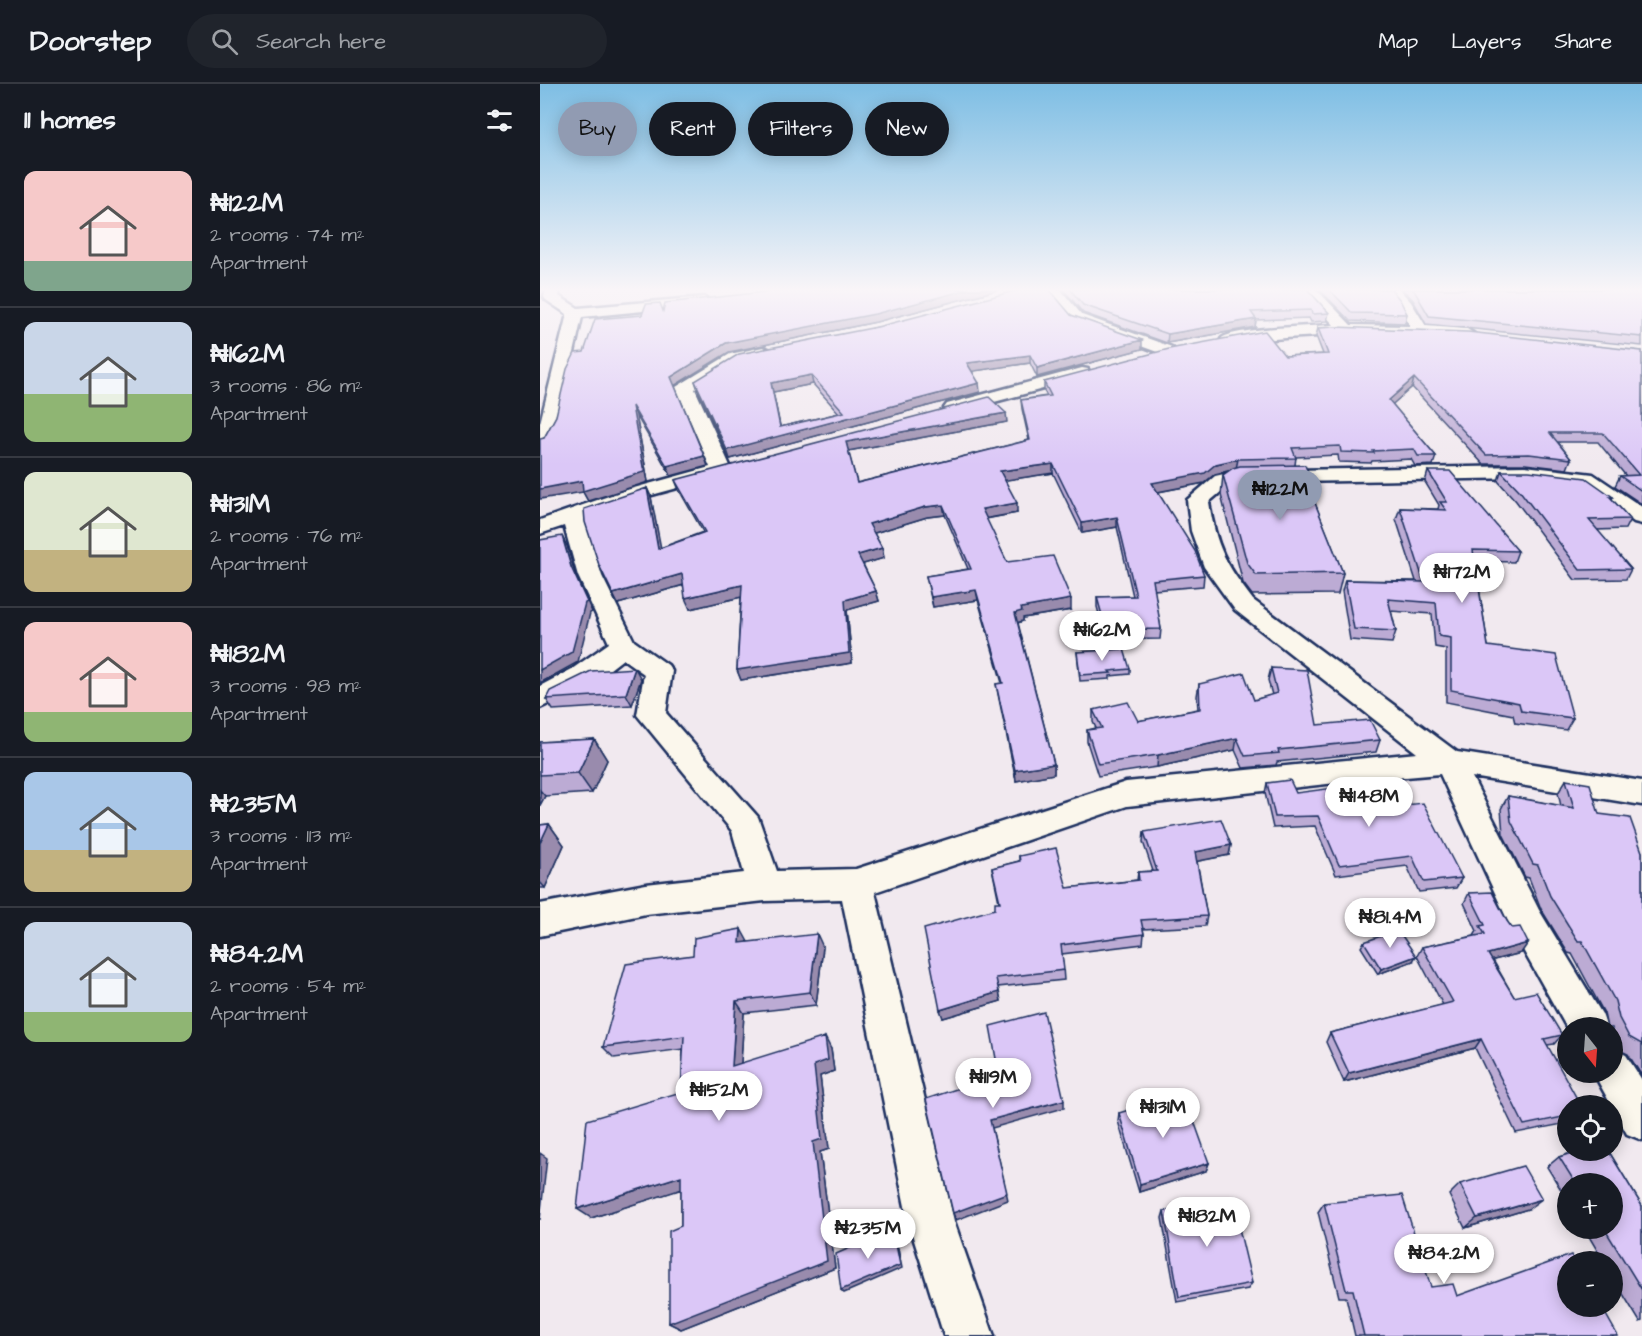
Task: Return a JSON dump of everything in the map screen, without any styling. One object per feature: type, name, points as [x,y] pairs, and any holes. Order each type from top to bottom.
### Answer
[{"type":"street","points":[[540,442],[549,424],[567,347]]},
{"type":"street","points":[[1159,347],[1166,350]]},
{"type":"street","points":[[1136,358],[1180,347]]},
{"type":"street","points":[[722,470],[685,387],[736,357],[780,348]]},
{"type":"street","points":[[937,412],[1096,369]]},
{"type":"street","points":[[540,527],[630,495],[744,464]]},
{"type":"street","points":[[1582,1017],[1526,921],[1449,762],[1244,605],[1216,567],[1202,531],[1198,500],[1222,480],[1237,477],[1525,472],[1586,478],[1642,517]]},
{"type":"street","points":[[572,517],[590,576],[623,646],[658,671],[651,715],[747,826],[765,886]]},
{"type":"street","points":[[540,698],[582,676],[623,646]]},
{"type":"street","points":[[540,920],[646,899],[765,886],[856,884],[1126,794],[1328,772],[1449,762],[1642,793]]},
{"type":"street","points":[[856,884],[931,1221],[969,1336]]},
{"type":"street","points":[[1620,1083],[1642,1119]]},
{"type":"building","points":[[586,347],[719,347],[671,377],[704,456],[667,466],[632,406],[644,472],[583,491],[582,481],[540,489],[540,439],[544,438],[556,416],[567,369],[575,353],[584,352]]},
{"type":"building","points":[[773,347],[1114,347],[1037,368],[1030,355],[967,363],[979,383],[727,450],[695,381],[739,354]],"holes":[[[811,375],[844,412],[780,427],[771,383]]]},
{"type":"building","points":[[1177,347],[1278,347],[1285,356],[1328,354],[1325,347],[1609,347],[1642,351],[1642,491],[1620,476],[1639,475],[1603,433],[1550,433],[1571,459],[1529,454],[1486,455],[1414,378],[1389,400],[1436,456],[1418,456],[1414,449],[1373,451],[1374,453],[1341,452],[1340,446],[1292,448],[1296,458],[1238,459],[1216,464],[1205,473],[1152,483],[1195,551],[1204,575],[1153,580],[1161,629],[1106,630],[1097,597],[1136,596],[1117,517],[1082,523],[1053,464],[1000,471],[1017,503],[982,509],[1007,562],[1053,556],[1071,599],[1021,608],[1022,611],[1015,613],[1054,764],[1015,770],[996,684],[1003,683],[976,590],[931,597],[926,576],[971,569],[943,505],[925,507],[869,524],[882,548],[858,555],[876,591],[845,600],[849,653],[737,670],[742,585],[685,598],[682,574],[613,594],[599,565],[585,522],[584,509],[647,488],[658,549],[705,532],[675,480],[989,397],[1006,413],[846,442],[857,483],[1030,440],[1021,400],[1051,396],[1044,382]]},
{"type":"building","points":[[1305,465],[1312,483],[1307,483],[1343,573],[1256,575],[1247,563],[1223,475],[1240,466]]},
{"type":"building","points":[[1428,471],[1450,471],[1518,551],[1473,550],[1488,646],[1556,655],[1573,718],[1521,711],[1519,703],[1451,690],[1451,638],[1439,636],[1436,603],[1388,599],[1396,631],[1354,629],[1345,580],[1424,582],[1400,508],[1446,510],[1440,502],[1447,502]]},
{"type":"building","points":[[1501,471],[1529,471],[1586,478],[1613,497],[1610,497],[1630,519],[1589,520],[1631,569],[1580,570],[1520,491]]},
{"type":"building","points":[[562,536],[571,567],[587,602],[572,652],[540,670],[540,540]]},
{"type":"building","points":[[1124,649],[1130,669],[1080,675],[1077,652]]},
{"type":"building","points":[[635,668],[626,694],[546,699],[550,691],[591,671]]},
{"type":"building","points":[[1271,668],[1307,670],[1317,725],[1370,720],[1380,740],[1278,750],[1279,753],[1245,756],[1237,738],[1158,755],[1098,764],[1087,730],[1102,728],[1093,710],[1128,702],[1138,721],[1200,709],[1199,684],[1244,673],[1254,700],[1277,693]]},
{"type":"building","points":[[594,739],[578,773],[540,775],[540,742]]},
{"type":"building","points":[[1290,780],[1296,793],[1357,785],[1370,809],[1423,803],[1462,878],[1424,882],[1412,856],[1339,865],[1318,816],[1275,817],[1267,783]]},
{"type":"building","points":[[1566,780],[1590,784],[1599,814],[1630,818],[1642,852],[1642,1045],[1629,1037],[1623,1026],[1623,1017],[1619,1017],[1615,1001],[1582,941],[1578,941],[1550,896],[1538,865],[1533,864],[1511,821],[1508,796],[1574,808]]},
{"type":"building","points":[[1221,819],[1231,845],[1195,852],[1207,916],[1141,920],[1144,934],[1061,945],[1064,970],[996,978],[999,992],[940,1010],[924,929],[995,909],[995,902],[1000,902],[992,868],[1020,861],[1019,856],[1056,848],[1067,888],[1139,880],[1138,872],[1157,871],[1144,832]]},
{"type":"building","points":[[549,824],[540,843],[540,825]]},
{"type":"building","points":[[1492,892],[1507,921],[1512,928],[1520,927],[1528,943],[1488,954],[1514,997],[1536,992],[1557,1027],[1557,1036],[1544,1039],[1557,1063],[1557,1083],[1568,1083],[1575,1095],[1557,1095],[1557,1118],[1524,1125],[1481,1039],[1349,1073],[1330,1033],[1453,1002],[1422,947],[1485,934],[1480,926],[1485,925],[1469,893]]},
{"type":"building","points":[[741,929],[740,943],[817,934],[810,992],[736,1001],[732,1066],[825,1037],[828,1060],[814,1065],[822,1139],[813,1142],[827,1261],[669,1323],[669,1231],[681,1226],[681,1176],[577,1209],[587,1120],[681,1092],[684,1036],[603,1047],[626,964],[693,955],[694,938]]},
{"type":"building","points":[[1398,930],[1416,956],[1381,969],[1364,942]]},
{"type":"building","points":[[1044,1012],[1064,1100],[990,1120],[1007,1193],[953,1213],[926,1099],[999,1075],[990,1026]]},
{"type":"building","points":[[1184,1093],[1209,1163],[1140,1184],[1119,1113]]},
{"type":"building","points":[[1562,1161],[1615,1161],[1622,1173],[1569,1173]]},
{"type":"building","points":[[1523,1166],[1542,1199],[1477,1218],[1460,1184]]},
{"type":"building","points":[[1623,1175],[1642,1206],[1642,1290],[1623,1259],[1623,1251],[1618,1251],[1611,1239],[1623,1239]]},
{"type":"building","points":[[1402,1195],[1431,1287],[1453,1284],[1457,1296],[1557,1260],[1557,1317],[1607,1317],[1618,1336],[1364,1336],[1353,1290],[1346,1290],[1324,1203]]},
{"type":"building","points":[[1232,1199],[1252,1283],[1179,1297],[1164,1211]]},
{"type":"building","points":[[893,1229],[900,1265],[841,1290],[836,1254]]}]
